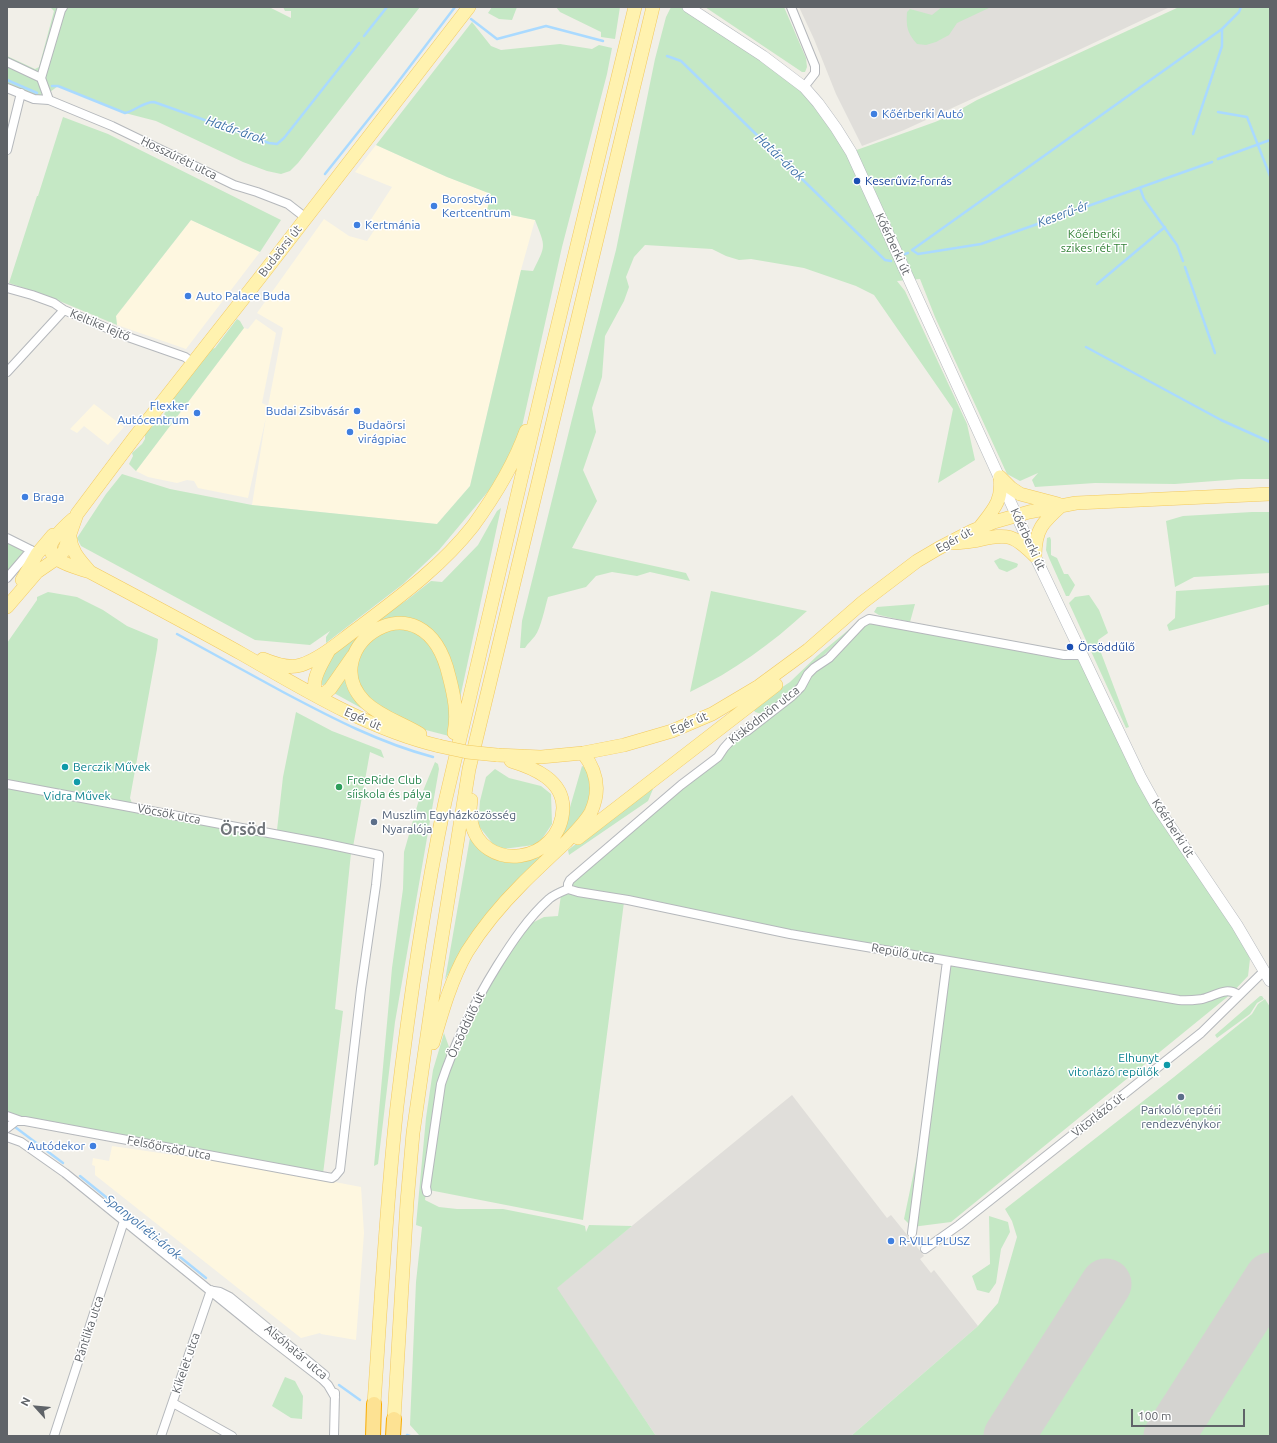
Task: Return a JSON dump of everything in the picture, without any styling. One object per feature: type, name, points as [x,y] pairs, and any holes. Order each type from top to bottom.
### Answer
[{"type":"highway","points":[[373,1436],[374,1404]]},
{"type":"highway","points":[[393,1436],[394,1419]]},
{"type":"main road","name":"Budaörsi út","points":[[56,554],[68,542],[77,514],[193,363],[301,214],[469,7]]},
{"type":"main road","points":[[374,1404],[397,1106],[415,972],[434,856],[445,802],[547,369],[635,7]]},
{"type":"main road","points":[[394,1419],[407,1202],[413,1133],[436,974],[469,769],[653,7]]},
{"type":"main road","points":[[241,654],[252,654],[278,665],[290,667],[311,661],[329,650],[427,574],[472,527],[491,500],[508,471],[523,438],[547,369]]},
{"type":"main road","points":[[1000,477],[1011,488],[1020,494],[1062,505]]},
{"type":"main road","points":[[980,527],[992,513],[999,500],[1001,490],[1000,477]]},
{"type":"main road","name":"Egér út","points":[[56,554],[348,713],[395,733],[414,740],[467,752],[541,757],[583,753],[641,741],[687,725],[738,699],[759,686],[808,650],[842,619],[885,584],[929,554],[980,527],[1017,515],[1062,505],[1091,502],[1270,494]]},
{"type":"main road","points":[[1035,556],[1035,542],[1038,533],[1047,519],[1062,505]]},
{"type":"main road","name":"Budaörsi út","points":[[10,602],[34,552],[43,545],[66,520],[77,514]]},
{"type":"main road","points":[[56,554],[53,540],[77,514]]},
{"type":"main road","points":[[70,536],[72,549],[75,555],[90,572]]},
{"type":"main road","points":[[946,544],[998,536],[1009,537],[1019,542],[1035,556]]},
{"type":"main road","points":[[34,552],[56,554]]},
{"type":"main road","points":[[10,602],[37,572],[56,554]]},
{"type":"main road","points":[[10,602],[34,582],[41,573],[54,568],[61,567],[74,571],[90,572]]},
{"type":"main road","points":[[329,650],[314,684],[314,690],[317,696],[330,689],[363,640],[371,632],[383,626],[396,624],[409,625],[422,630],[432,638],[440,648],[447,665],[454,696],[456,714],[456,723],[447,766],[445,802]]},
{"type":"main road","points":[[543,864],[791,673],[808,650]]},
{"type":"main road","points":[[355,653],[352,664],[353,679],[356,689],[364,701],[382,714],[417,732],[439,746]]},
{"type":"main road","points":[[413,1133],[424,1106],[434,1037],[445,1004],[460,967],[468,952],[502,906],[576,831],[591,813],[596,785],[595,771],[583,753]]},
{"type":"main road","points":[[469,769],[471,783],[470,821],[482,843],[494,852],[502,855],[517,856],[532,853],[545,846],[558,831],[563,815],[563,803],[560,794],[548,778],[540,772],[497,755]]},
{"type":"street","points":[[49,100],[41,78],[63,7]]},
{"type":"street","name":"Kőérberki út","points":[[688,7],[764,56],[804,87],[818,103],[851,152],[1035,556],[1141,778],[1156,805],[1237,924],[1270,981]]},
{"type":"street","points":[[791,7],[815,66],[815,73],[804,87]]},
{"type":"street","points":[[7,62],[41,78]]},
{"type":"street","name":"Hosszúréti utca","points":[[7,88],[34,99],[49,100],[118,128],[234,185],[288,204],[301,214]]},
{"type":"street","points":[[7,150],[21,93]]},
{"type":"street","name":"Keltike lejtő","points":[[7,288],[54,303],[64,310],[128,337],[185,357],[193,363]]},
{"type":"street","points":[[7,372],[64,310]]},
{"type":"street","points":[[7,538],[34,552],[7,578]]},
{"type":"street","name":"Kisködmön utca","points":[[568,888],[570,880],[682,785],[718,757],[734,737],[747,731],[792,696],[801,687],[808,674],[829,658],[862,623],[869,619],[1064,655],[1082,655]]},
{"type":"street","name":"Vöcsök utca","points":[[7,784],[322,843],[378,855],[376,885],[361,989],[340,1170],[332,1178]]},
{"type":"street","name":"Repülő utca","points":[[568,888],[578,892],[628,900],[790,934],[1179,1000],[1203,999],[1228,991],[1233,991],[1239,995]]},
{"type":"street","name":"Örsöddűlő út","points":[[427,1192],[426,1187],[441,1084],[472,1008],[522,928],[549,899],[568,888]]},
{"type":"street","points":[[912,1233],[947,961]]},
{"type":"street","name":"Vitorlázó út","points":[[925,1248],[958,1225],[1169,1059],[1216,1019],[1264,971]]},
{"type":"street","points":[[7,1116],[18,1121]]},
{"type":"street","points":[[8,1127],[18,1121]]},
{"type":"street","name":"Felsőörsöd utca","points":[[18,1121],[151,1143],[216,1157],[332,1178]]},
{"type":"street","name":"Alsóhatár utca","points":[[7,1137],[21,1142],[65,1173],[211,1290],[230,1296],[324,1374],[334,1387],[334,1436]]},
{"type":"street","name":"Pántlika utca","points":[[54,1436],[124,1221]]},
{"type":"street","name":"Kikelet utca","points":[[161,1436],[211,1290]]},
{"type":"street","points":[[173,1403],[232,1436]]},
{"type":"shaded area","points":[[799,7],[1170,7],[904,130],[862,146],[836,94],[814,39]]},
{"type":"shaded area","points":[[376,145],[447,177],[491,194],[488,210],[535,220],[521,270],[470,486],[437,524],[252,505],[266,417],[248,498],[198,488],[194,481],[187,480],[177,483],[148,477],[136,471],[244,328],[248,329],[256,319],[276,333],[262,403],[268,406],[283,328],[257,313],[324,219],[349,236],[367,241],[377,226],[370,221],[392,187],[355,172]]},
{"type":"shaded area","points":[[191,220],[260,252],[186,349],[117,325],[116,316]]},
{"type":"shaded area","points":[[94,404],[124,427],[108,445],[84,426],[77,433],[70,429]]},
{"type":"shaded area","points":[[792,1095],[887,1218],[891,1215],[921,1252],[924,1256],[920,1259],[931,1273],[934,1270],[978,1326],[851,1436],[656,1436],[556,1288]]},
{"type":"shaded area","points":[[112,1146],[174,1155],[194,1155],[361,1187],[364,1233],[356,1340],[320,1333],[301,1338],[95,1175],[95,1166],[92,1165],[93,1158],[109,1161]]},
{"type":"green space","points":[[50,7],[269,7],[291,18],[291,11],[285,11],[283,7],[420,7],[298,163],[290,171],[281,174],[267,171],[243,162],[156,121],[125,113],[58,86],[42,98],[7,85],[7,56],[35,69],[39,67],[54,11]]},
{"type":"green space","points":[[492,7],[517,7],[512,20],[499,19],[488,13]]},
{"type":"green space","points":[[556,7],[620,7],[615,39],[601,37],[601,32],[560,12]]},
{"type":"green space","name":"Kőérberki szikes rét TT","points":[[671,7],[688,7],[789,75],[851,152],[947,117],[977,100],[1179,7],[1270,7],[1270,479],[1241,479],[1175,484],[1095,483],[1035,487],[1032,480],[1038,473],[1020,481],[1007,474],[935,317],[920,279],[897,281],[905,291],[967,424],[975,460],[938,483],[953,409],[874,295],[856,286],[804,268],[751,259],[739,260],[726,256],[712,249],[645,245],[634,257],[626,277],[629,287],[624,301],[605,336],[602,377],[592,408],[596,432],[583,470],[597,501],[572,548],[686,573],[690,581],[650,572],[637,576],[612,572],[596,576],[586,587],[548,597],[541,623],[535,636],[525,648],[520,648],[522,621],[616,250],[655,59],[666,17]]},
{"type":"green space","points":[[705,7],[784,7],[806,58],[807,67],[805,72],[802,72]]},
{"type":"green space","points":[[942,7],[991,7],[957,23],[949,35],[936,42],[926,45],[917,44],[908,29],[907,12],[910,9],[932,15]]},
{"type":"green space","points":[[472,22],[491,46],[501,50],[560,44],[592,49],[599,45],[612,48],[607,74],[562,247],[519,440],[496,482],[439,550],[403,584],[326,643],[326,637],[330,631],[310,645],[255,640],[81,546],[77,538],[106,494],[122,474],[170,489],[252,505],[437,524],[470,486],[521,270],[533,271],[542,251],[543,242],[535,220],[487,210],[491,194],[447,177],[376,145]]},
{"type":"green space","points":[[63,117],[108,134],[281,220],[260,252],[191,220],[116,316],[117,325],[45,295],[9,283]]},
{"type":"green space","points":[[237,319],[244,328],[136,471],[129,464],[133,456],[132,453],[142,444],[148,430],[161,419],[166,411],[168,403],[211,349],[215,348]]},
{"type":"green space","points":[[501,508],[460,698],[450,660],[440,640],[426,628],[404,618],[389,619],[376,624],[364,633],[344,658],[327,683],[322,685],[322,678],[331,656],[431,581],[442,582],[478,545],[497,511]]},
{"type":"green space","points":[[1270,512],[1270,573],[1194,577],[1175,587],[1166,521],[1183,516]]},
{"type":"green space","points":[[1050,537],[1051,555],[1057,558],[1064,574],[1068,574],[1075,585],[1069,596],[1066,596],[1046,550],[1047,538]]},
{"type":"green space","points":[[7,541],[30,553],[7,584]]},
{"type":"green space","points":[[1000,558],[1018,564],[1017,567],[1007,572],[999,569],[994,561]]},
{"type":"green space","points":[[1270,585],[1270,604],[1169,631],[1167,625],[1175,618],[1176,591]]},
{"type":"green space","points":[[711,591],[807,611],[780,635],[752,656],[722,675],[690,692]]},
{"type":"green space","points":[[48,592],[77,597],[103,610],[127,626],[158,639],[130,798],[135,811],[351,853],[335,1009],[343,1011],[323,1174],[22,1116],[10,1121],[7,1118],[7,643],[37,600],[37,597]]},
{"type":"green space","points":[[1089,595],[1099,610],[1108,633],[1098,640],[1100,650],[1129,727],[1126,728],[1069,603],[1075,597]]},
{"type":"green space","points":[[915,604],[910,622],[879,615],[874,612],[877,607]]},
{"type":"green space","points":[[869,619],[1082,655],[1127,748],[1237,925],[1250,959],[1248,976],[1231,994],[951,1222],[912,1227],[904,1219],[929,1099],[947,961],[624,902],[583,1220],[429,1190],[443,1082],[463,1029],[526,926],[544,917],[558,916],[561,895],[568,884],[724,748],[805,681]]},
{"type":"green space","points":[[852,627],[852,629],[808,670],[794,689],[762,714],[755,712],[752,707],[790,682],[817,656]]},
{"type":"green space","points":[[380,630],[411,630],[430,641],[446,679],[451,721],[449,736],[418,728],[383,709],[363,692],[355,673],[357,657]]},
{"type":"green space","points":[[347,669],[363,709],[332,692]]},
{"type":"green space","points":[[296,712],[332,731],[381,750],[384,758],[370,752],[353,847],[314,840],[277,830],[283,777]]},
{"type":"green space","points":[[435,762],[438,764],[439,769],[395,1022],[378,1164],[374,1166],[392,968],[403,889],[404,852],[418,803]]},
{"type":"green space","points":[[582,766],[588,769],[591,796],[582,818],[513,884],[470,935],[445,980],[471,832],[506,862],[531,860],[550,845],[566,821]]},
{"type":"green space","points":[[495,769],[509,778],[541,786],[551,794],[552,824],[542,839],[534,845],[503,849],[493,844],[478,825],[480,801],[486,777]]},
{"type":"green space","points":[[651,787],[653,789],[648,801],[569,855],[568,850]]},
{"type":"green space","points":[[1260,996],[1264,999],[1257,1003],[1250,1014],[1217,1038],[1215,1035]]},
{"type":"green space","points":[[1265,999],[1270,1007],[1270,1436],[851,1436],[978,1326],[998,1303],[1017,1237],[1012,1221],[1005,1209],[1252,1014],[1258,1004]]},
{"type":"green space","points":[[444,1033],[449,1047],[438,1081],[425,1200],[439,1207],[457,1209],[503,1209],[579,1224],[585,1226],[586,1232],[589,1225],[632,1226],[557,1288],[656,1436],[423,1436],[419,1435],[410,1425],[416,1282],[422,1227],[416,1225],[426,1118],[433,1070]]},
{"type":"green space","points":[[989,1216],[1008,1222],[1010,1232],[1001,1249],[996,1283],[989,1293],[977,1290],[972,1276],[990,1264]]},
{"type":"green space","points":[[285,1377],[295,1381],[303,1396],[302,1419],[291,1418],[272,1406]]},
{"type":"waterway","name":"Határ-árok","points":[[364,36],[387,7]]},
{"type":"waterway","points":[[325,174],[455,7]]},
{"type":"waterway","points":[[1212,162],[981,244],[918,254],[912,250],[1222,29],[1239,12],[1241,7]]},
{"type":"waterway","name":"Határ-árok","points":[[471,19],[497,39],[546,26],[603,41]]},
{"type":"waterway","points":[[1193,134],[1222,46],[1222,29]]},
{"type":"waterway","name":"Határ-árok","points":[[52,86],[58,86],[125,113],[146,103],[154,102],[269,143],[277,144],[284,138],[359,43]]},
{"type":"waterway","name":"Határ-árok","points":[[667,56],[681,61],[885,260],[891,261]]},
{"type":"waterway","name":"Határ-árok","points":[[7,80],[37,93]]},
{"type":"waterway","points":[[1218,112],[1247,117],[1270,176]]},
{"type":"waterway","name":"Keserű-ér","points":[[1218,159],[1270,140]]},
{"type":"waterway","points":[[1140,188],[1144,199],[1177,245],[1183,261]]},
{"type":"waterway","points":[[1097,284],[1165,227]]},
{"type":"waterway","points":[[1185,267],[1215,353]]},
{"type":"waterway","points":[[1086,347],[1221,420],[1270,442]]},
{"type":"waterway","points":[[177,634],[283,692],[338,720],[394,745],[433,757]]},
{"type":"waterway","name":"Spanyolréti-árok","points":[[7,1121],[63,1163]]},
{"type":"waterway","name":"Spanyolréti-árok","points":[[80,1176],[206,1278]]},
{"type":"waterway","name":"Spanyolréti-árok","points":[[339,1385],[360,1400]]},
{"type":"runway","points":[[1169,1436],[1270,1278]]},
{"type":"runway","points":[[1009,1436],[1106,1284]]},
{"type":"place","name":"Kőérberki Autó","points":[[874,114]]},
{"type":"place","name":"Keserűvíz-forrás","points":[[857,181]]},
{"type":"place","name":"Borostyán Kertcentrum","points":[[434,206]]},
{"type":"place","name":"Kertmánia","points":[[357,225]]},
{"type":"place","name":"Auto Palace Buda","points":[[188,296]]},
{"type":"place","name":"Budai Zsibvásár","points":[[357,411]]},
{"type":"place","name":"Flexker Autócentrum","points":[[197,413]]},
{"type":"place","name":"Budaörsi virágpiac","points":[[350,432]]},
{"type":"place","name":"Braga","points":[[25,497]]},
{"type":"place","name":"Örsöddűlő","points":[[1070,647]]},
{"type":"place","name":"Berczik Művek","points":[[65,767]]},
{"type":"place","name":"Vidra Művek","points":[[77,782]]},
{"type":"place","name":"FreeRide Club síiskola és pálya","points":[[339,787]]},
{"type":"place","name":"Muszlim Egyházközösség Nyaralója","points":[[374,822]]},
{"type":"place","name":"Elhunyt vitorlázó repülők","points":[[1167,1065]]},
{"type":"place","name":"Parkoló reptéri rendezvénykor","points":[[1181,1097]]},
{"type":"place","name":"Autódekor","points":[[93,1146]]},
{"type":"place","name":"R-VILL PLUSZ","points":[[891,1241]]},
{"type":"district","name":"Örsöd","points":[[243,830]]}]
